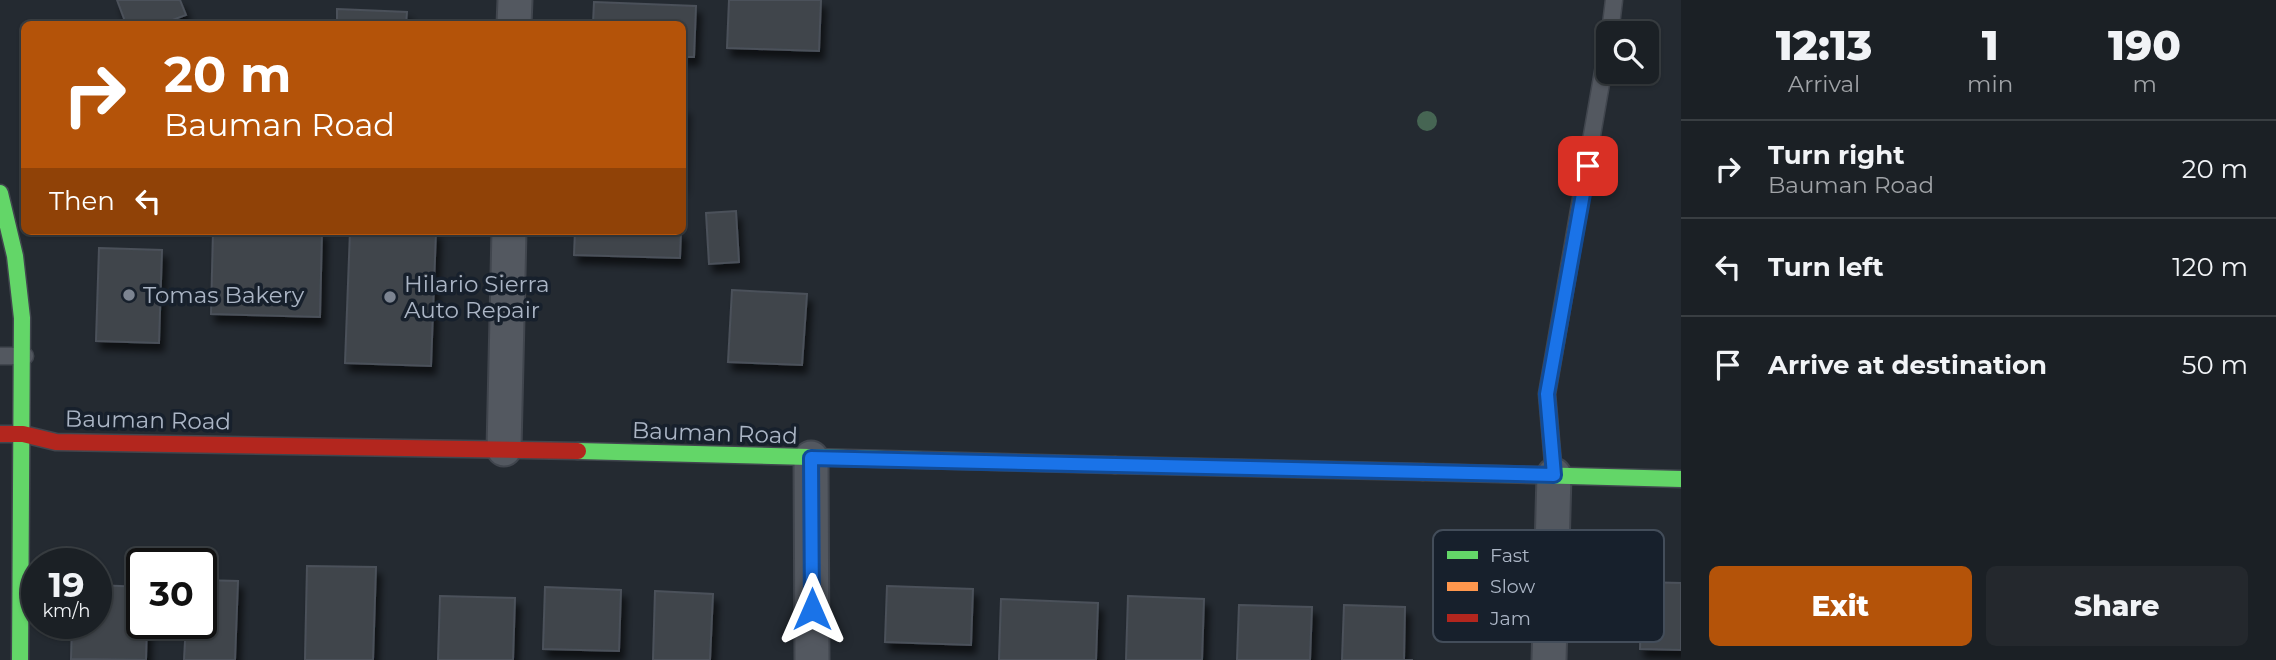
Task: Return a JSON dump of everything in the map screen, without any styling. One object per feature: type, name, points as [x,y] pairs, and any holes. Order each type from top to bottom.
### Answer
[{"type":"street","points":[[514,0],[514,21]]},
{"type":"street","points":[[0,193],[9,220],[21,294],[24,356],[20,660]]},
{"type":"street","points":[[504,449],[509,235]]},
{"type":"street","name":"Bauman Road","points":[[0,434],[23,434],[56,442],[504,449],[1681,479]]},
{"type":"street","points":[[811,458],[812,660]]},
{"type":"street","points":[[1553,530],[1554,475]]},
{"type":"street","points":[[1549,642],[1549,660]]},
{"type":"lane","points":[[1611,21],[1614,0]]},
{"type":"lane","points":[[1554,475],[1547,394],[1601,84]]},
{"type":"lane","points":[[0,356],[24,356]]},
{"type":"building","points":[[117,0],[180,0],[186,15],[170,21],[125,21]]},
{"type":"building","points":[[729,0],[821,0],[819,51],[727,48]]},
{"type":"building","points":[[594,2],[696,6],[694,57],[686,57],[686,21],[593,21]]},
{"type":"building","points":[[337,9],[407,12],[406,21],[337,21]]},
{"type":"building","points":[[736,211],[739,262],[709,264],[706,213]]},
{"type":"building","points":[[213,235],[322,235],[320,317],[211,314]]},
{"type":"building","name":"Hilario Sierra Auto Repair","points":[[350,235],[436,235],[431,366],[345,363]]},
{"type":"building","points":[[575,235],[681,235],[680,258],[574,255]]},
{"type":"building","name":"Tomas Bakery","points":[[99,248],[162,250],[159,343],[96,341]]},
{"type":"building","points":[[732,290],[807,294],[802,365],[728,362]]},
{"type":"building","points":[[307,566],[376,567],[373,660],[305,660]]},
{"type":"building","points":[[217,580],[238,581],[235,660],[184,660],[185,639],[217,639]]},
{"type":"building","points":[[1664,583],[1681,583],[1681,650],[1640,649],[1640,642],[1664,642]]},
{"type":"building","points":[[112,586],[126,586],[126,639],[147,639],[146,660],[71,659],[72,639],[112,639]]},
{"type":"building","points":[[887,586],[973,589],[971,645],[885,642]]},
{"type":"building","points":[[545,587],[621,590],[619,651],[543,649]]},
{"type":"building","points":[[655,591],[713,594],[710,660],[653,660]]},
{"type":"building","points":[[440,596],[515,598],[513,660],[438,660]]},
{"type":"building","points":[[1128,596],[1204,599],[1202,660],[1126,660]]},
{"type":"building","points":[[1001,599],[1098,603],[1096,660],[999,660]]},
{"type":"building","points":[[1239,605],[1312,607],[1310,660],[1237,660]]},
{"type":"building","points":[[1344,605],[1405,607],[1404,660],[1342,660]]},
{"type":"traffic: fast","points":[[0,193],[15,256],[22,318],[20,660]]},
{"type":"traffic: fast","points":[[578,451],[1115,465]]},
{"type":"traffic: fast","points":[[1423,472],[1681,479]]},
{"type":"traffic: slow","points":[[1115,465],[1423,472]]},
{"type":"traffic: jam","points":[[0,434],[23,434],[56,442],[578,451]]},
{"type":"place","name":"Tomas Bakery","points":[[129,295]]},
{"type":"place","name":"Hilario Sierra Auto Repair","points":[[390,297]]},
{"type":"route","points":[[812,609],[811,458],[1554,475],[1547,394],[1588,166]]}]
